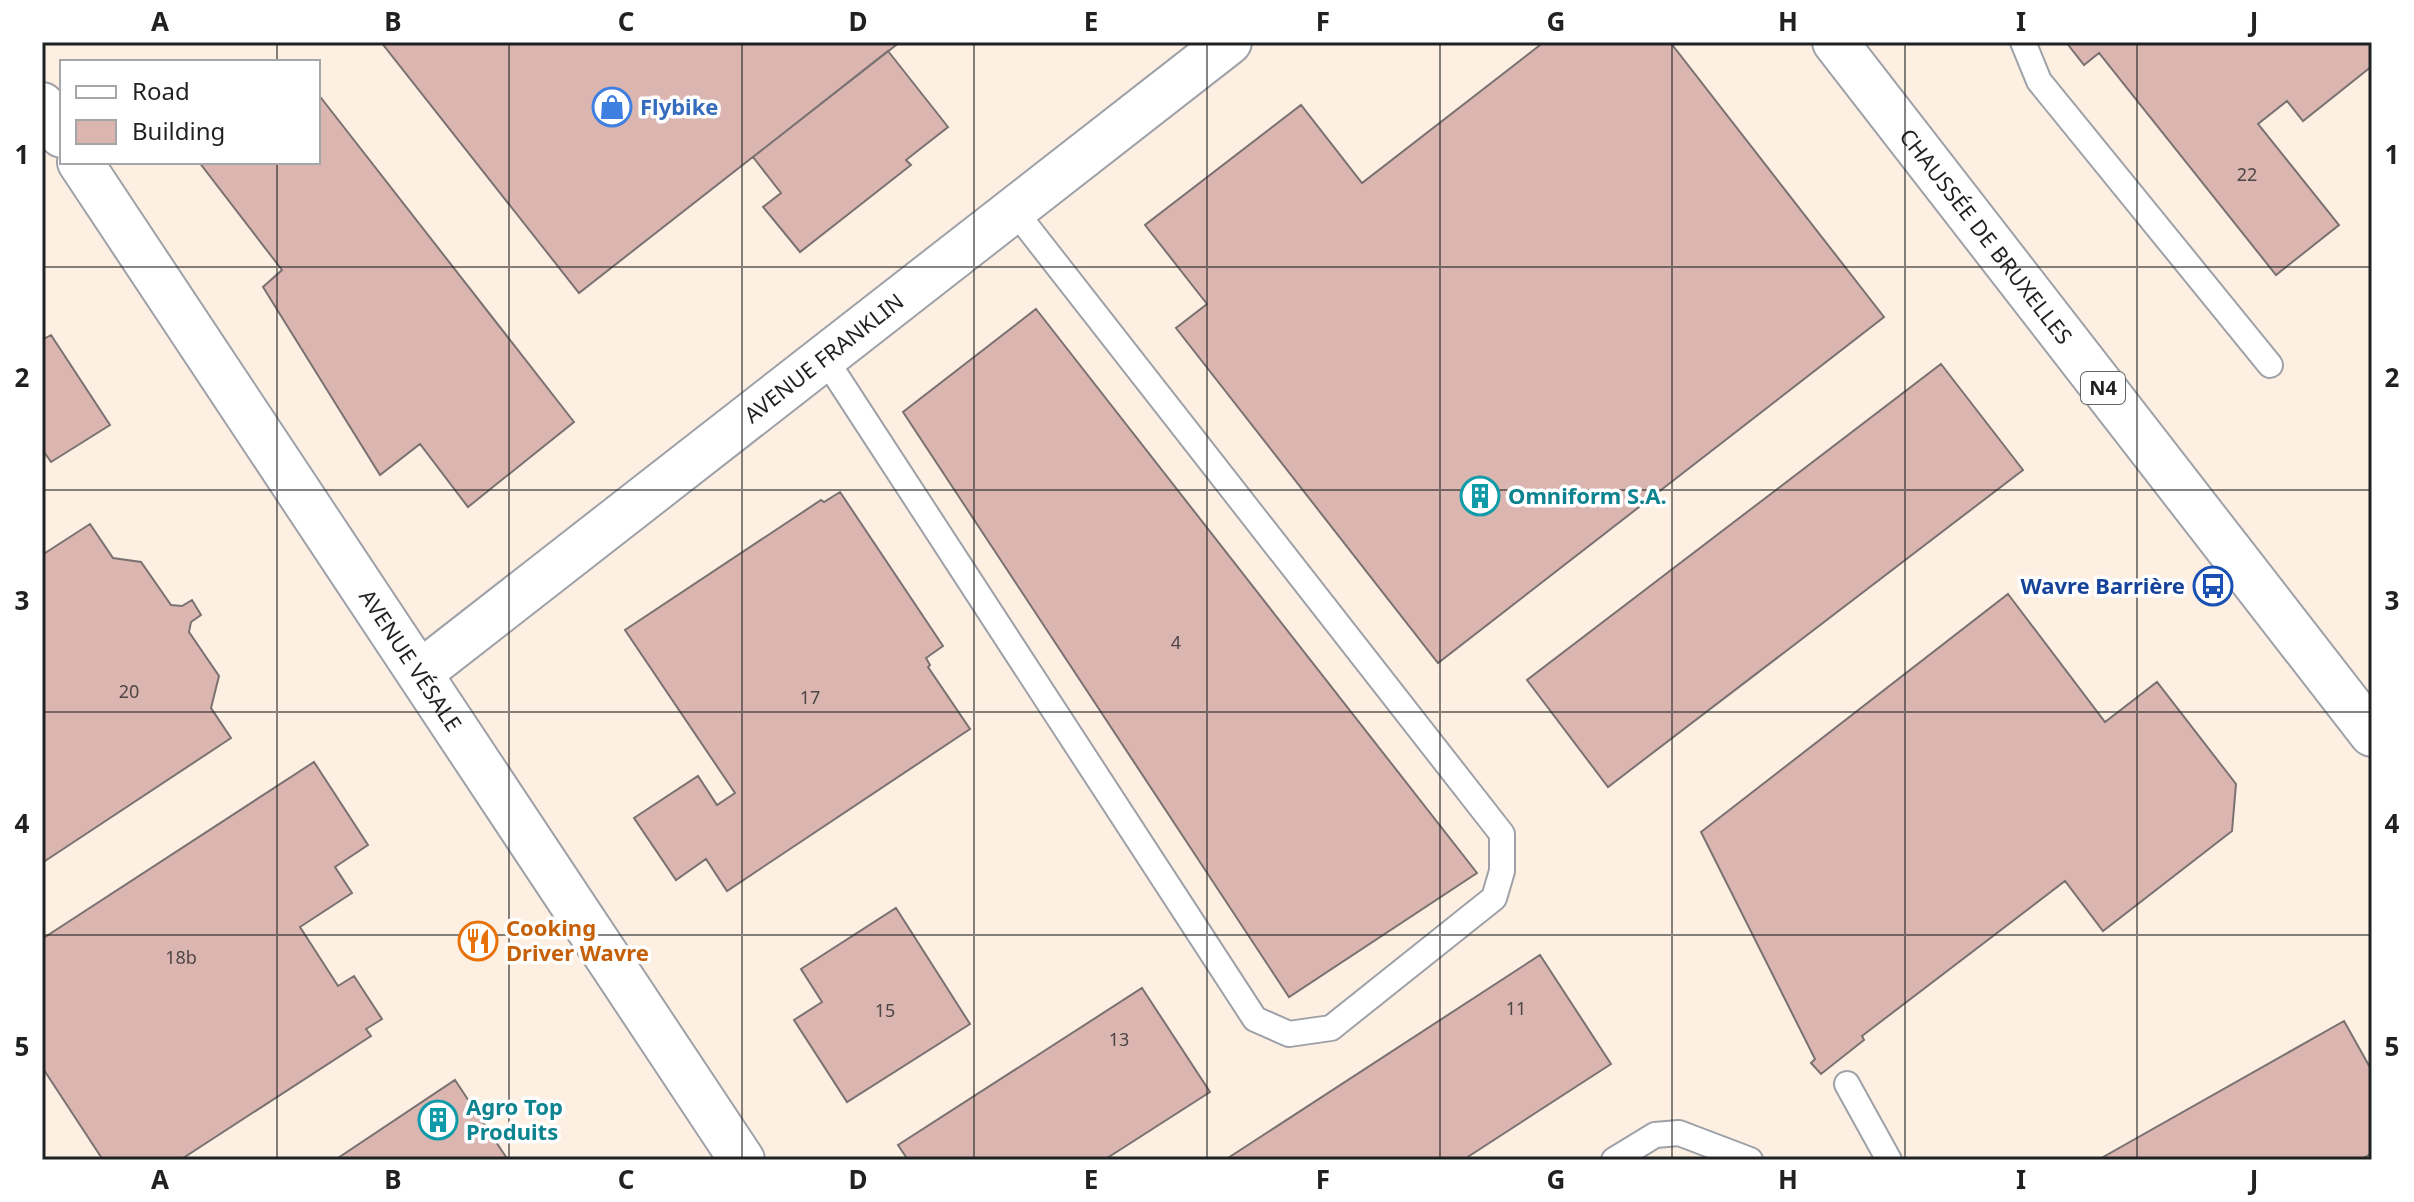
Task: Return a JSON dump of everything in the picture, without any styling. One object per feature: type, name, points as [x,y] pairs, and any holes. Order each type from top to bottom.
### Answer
[{"type":"street","name":"AVENUE FRANKLIN","points":[[420,673],[1229,42]]},
{"type":"street","name":"CHAUSSÉE DE BRUXELLES","points":[[1835,42],[2372,734]]},
{"type":"street","points":[[42,105],[60,132]]},
{"type":"street","name":"AVENUE VÉSALE","points":[[81,164],[742,1160]]},
{"type":"lane","points":[[2023,42],[2039,81],[2270,365]]},
{"type":"lane","points":[[824,357],[1255,1019],[1289,1034],[1331,1028],[1494,898],[1502,871],[1502,834],[1014,210]]},
{"type":"lane","points":[[1847,1084],[1889,1160]]},
{"type":"lane","points":[[1614,1160],[1655,1135],[1679,1133],[1750,1160]]},
{"type":"shaded area","points":[[42,42],[2372,42],[2372,1160],[42,1160]]},
{"type":"building","points":[[381,42],[900,42],[579,293]]},
{"type":"building","name":"Omniform S.A.","points":[[1544,42],[1670,42],[1884,317],[1438,663],[1176,328],[1207,304],[1145,225],[1301,105],[1362,183]]},
{"type":"building","points":[[2066,42],[2372,42],[2372,66],[2303,121],[2287,101],[2258,124],[2339,225],[2276,275],[2099,53],[2084,65]]},
{"type":"building","points":[[888,51],[948,127],[906,160],[911,165],[800,252],[763,207],[781,193],[753,157]]},
{"type":"building","points":[[320,97],[574,422],[468,507],[420,444],[380,475],[263,287],[282,270],[201,164],[320,164]]},
{"type":"building","points":[[1036,309],[1477,873],[1289,997],[903,412]]},
{"type":"building","points":[[51,335],[110,425],[51,462],[42,449],[42,340]]},
{"type":"building","points":[[1941,364],[2023,470],[1608,787],[1527,680]]},
{"type":"building","points":[[840,492],[943,646],[926,658],[928,667],[970,729],[727,891],[706,859],[676,880],[634,818],[698,776],[717,805],[735,793],[625,630],[821,500],[824,502]]},
{"type":"building","points":[[90,524],[113,558],[141,562],[171,605],[182,606],[192,600],[201,615],[191,622],[189,632],[219,676],[211,708],[231,738],[42,863],[42,555]]},
{"type":"building","points":[[2008,594],[2105,722],[2157,682],[2236,784],[2232,831],[2103,931],[2065,881],[1862,1036],[1864,1040],[1821,1074],[1811,1063],[1815,1059],[1701,832]]},
{"type":"building","points":[[314,762],[368,845],[335,867],[352,893],[300,927],[338,986],[354,976],[382,1019],[366,1029],[371,1036],[180,1160],[103,1160],[42,1067],[42,939]]},
{"type":"building","points":[[896,908],[970,1024],[847,1102],[794,1020],[822,1002],[801,969]]},
{"type":"building","points":[[1540,955],[1611,1064],[1463,1160],[1225,1160]]},
{"type":"building","points":[[1142,988],[1210,1092],[1104,1160],[908,1160],[898,1145]]},
{"type":"building","points":[[2344,1021],[2372,1071],[2372,1153],[2360,1160],[2098,1160]]},
{"type":"building","name":"Agro Top Produits","points":[[455,1080],[508,1160],[335,1160]]},
{"type":"place","name":"Flybike","points":[[612,107]]},
{"type":"place","name":"Omniform S.A.","points":[[1480,496]]},
{"type":"place","name":"Wavre Barrière","points":[[2213,586]]},
{"type":"place","name":"Cooking Driver Wavre","points":[[478,941]]},
{"type":"place","name":"Agro Top Produits","points":[[438,1120]]}]
